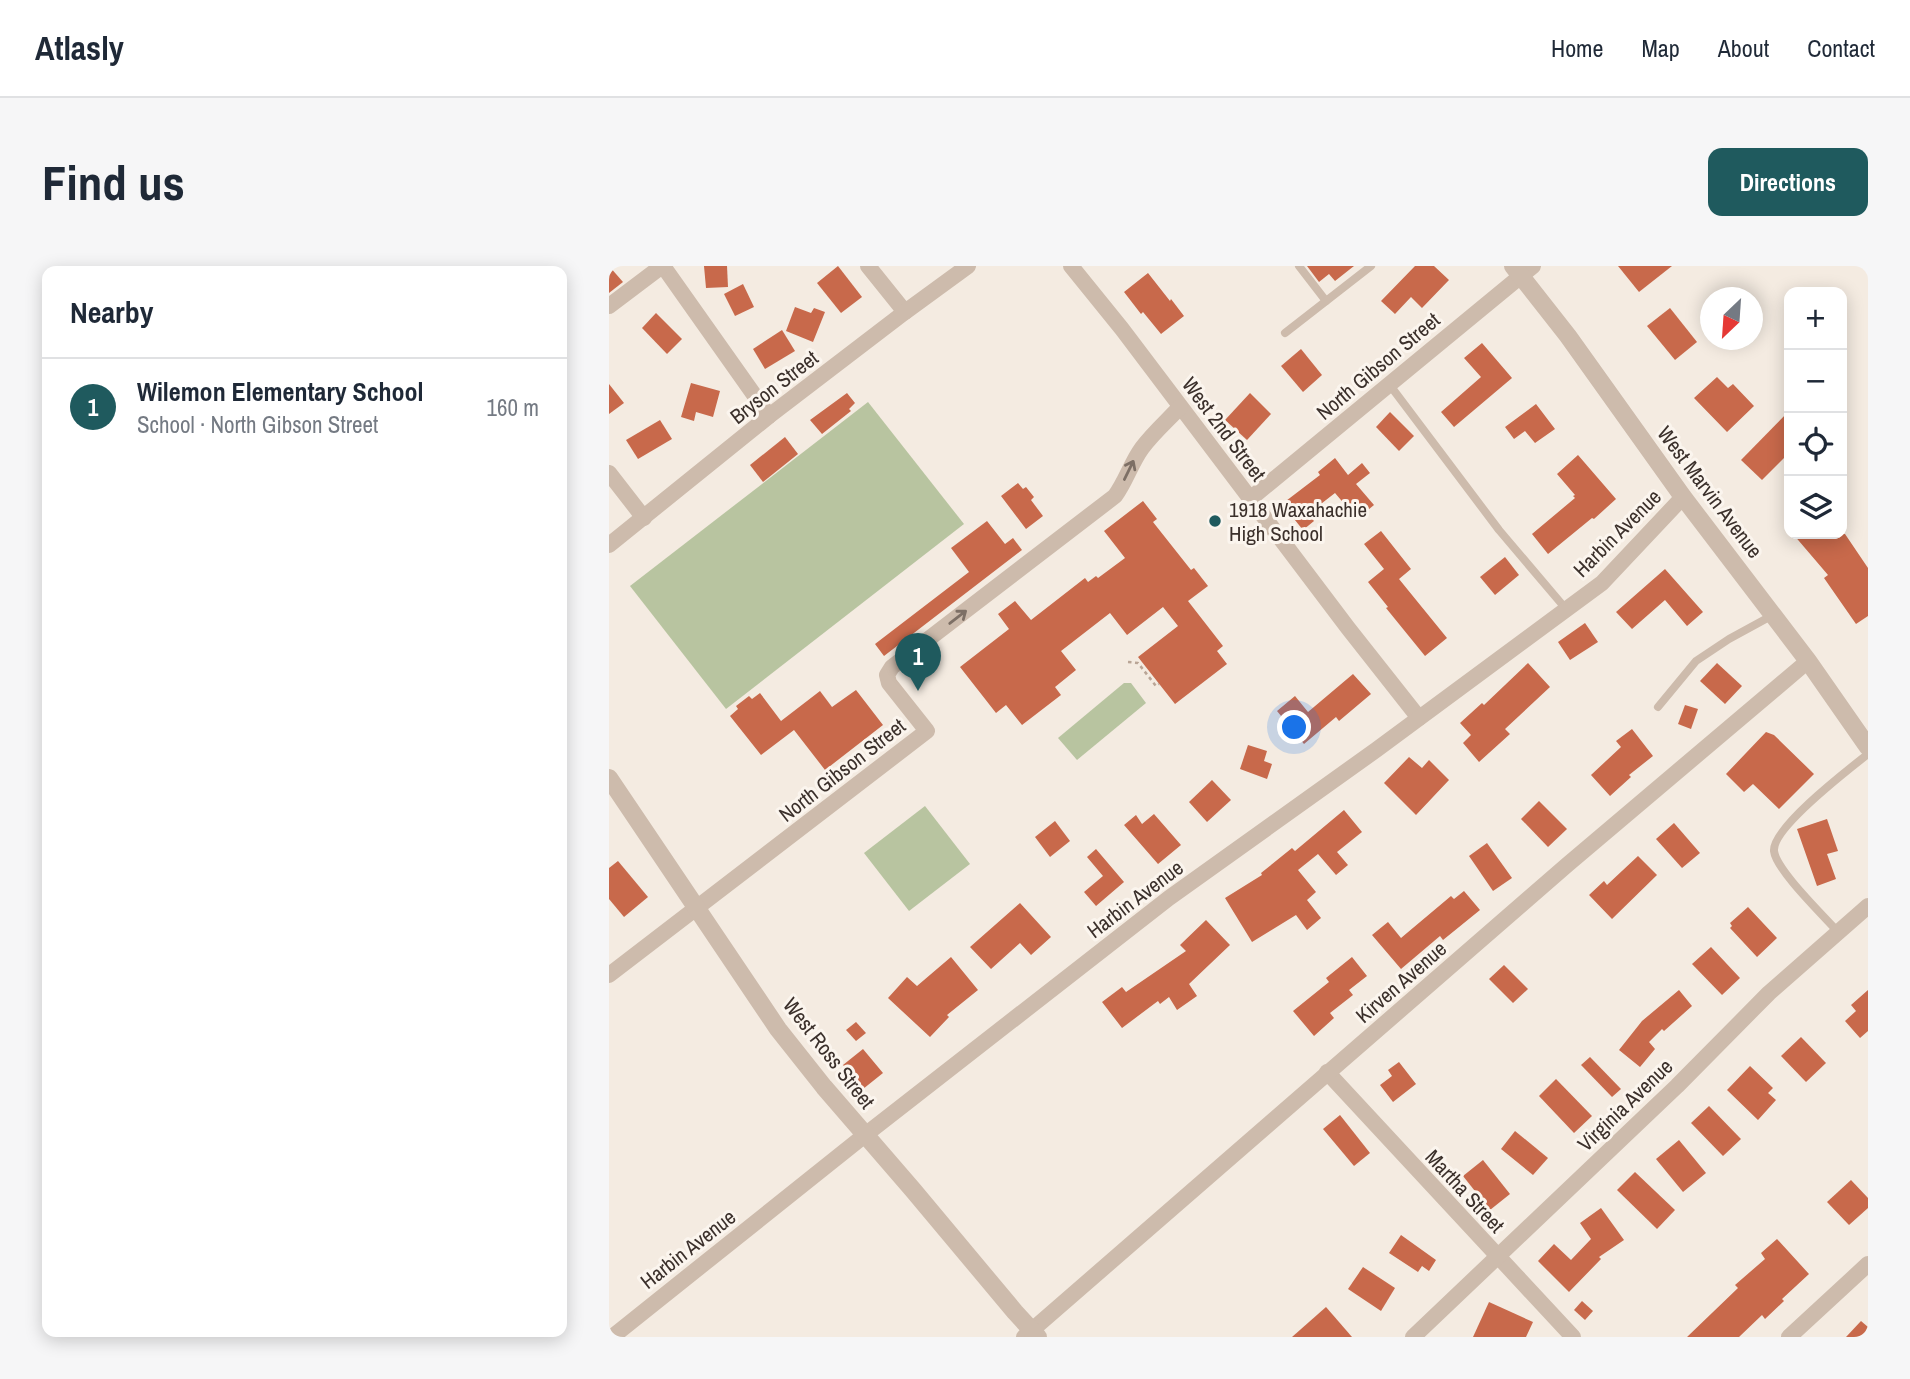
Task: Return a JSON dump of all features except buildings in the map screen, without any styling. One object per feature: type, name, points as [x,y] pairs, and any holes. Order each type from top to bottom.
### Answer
[{"type":"street","points":[[609,306],[662,266],[769,416]]},
{"type":"street","points":[[868,266],[905,312]]},
{"type":"street","name":"Bryson Street","points":[[609,545],[769,416],[968,266]]},
{"type":"street","name":"West 2nd Street","points":[[1071,266],[1419,718]]},
{"type":"street","name":"North Gibson Street","points":[[1250,499],[1522,269]]},
{"type":"street","name":"West Marvin Avenue","points":[[1522,269],[1683,497],[1808,661],[1868,747]]},
{"type":"street","name":"North Gibson Street","points":[[609,975],[927,731],[888,683],[887,675],[892,667],[1115,496],[1143,447],[1180,407]]},
{"type":"street","points":[[609,473],[644,518]]},
{"type":"street","name":"Harbin Avenue","points":[[612,1337],[1169,898],[1602,583],[1683,497]]},
{"type":"street","name":"Kirven Avenue","points":[[1031,1335],[1327,1072],[1808,661]]},
{"type":"street","name":"West Ross Street","points":[[609,778],[778,1029],[1031,1335]]},
{"type":"street","name":"Virginia Avenue","points":[[1413,1337],[1677,1086],[1769,993],[1868,906]]},
{"type":"street","name":"Martha Street","points":[[1327,1072],[1573,1337]]},
{"type":"street","points":[[1789,1337],[1868,1264]]},
{"type":"lane","points":[[1300,266],[1326,301]]},
{"type":"lane","points":[[1285,333],[1371,266]]},
{"type":"lane","points":[[1389,384],[1499,530],[1566,610]]},
{"type":"lane","points":[[1658,707],[1696,661],[1773,615]]},
{"type":"lane","points":[[1838,932],[1794,883],[1778,862],[1774,850],[1785,829],[1813,799],[1868,754]]},
{"type":"path","points":[[1128,662],[1137,663],[1156,686],[1159,684]]},
{"type":"green space","points":[[868,402],[964,524],[726,709],[630,586]]},
{"type":"green space","points":[[1124,683],[1131,683],[1146,703],[1077,760],[1058,738]]},
{"type":"green space","points":[[925,806],[970,864],[909,911],[864,853]]},
{"type":"place","name":"1918 Waxahachie High School","points":[[1215,521]]},
{"type":"place","name":"Wilemon Elementary School","points":[[918,691]]}]
